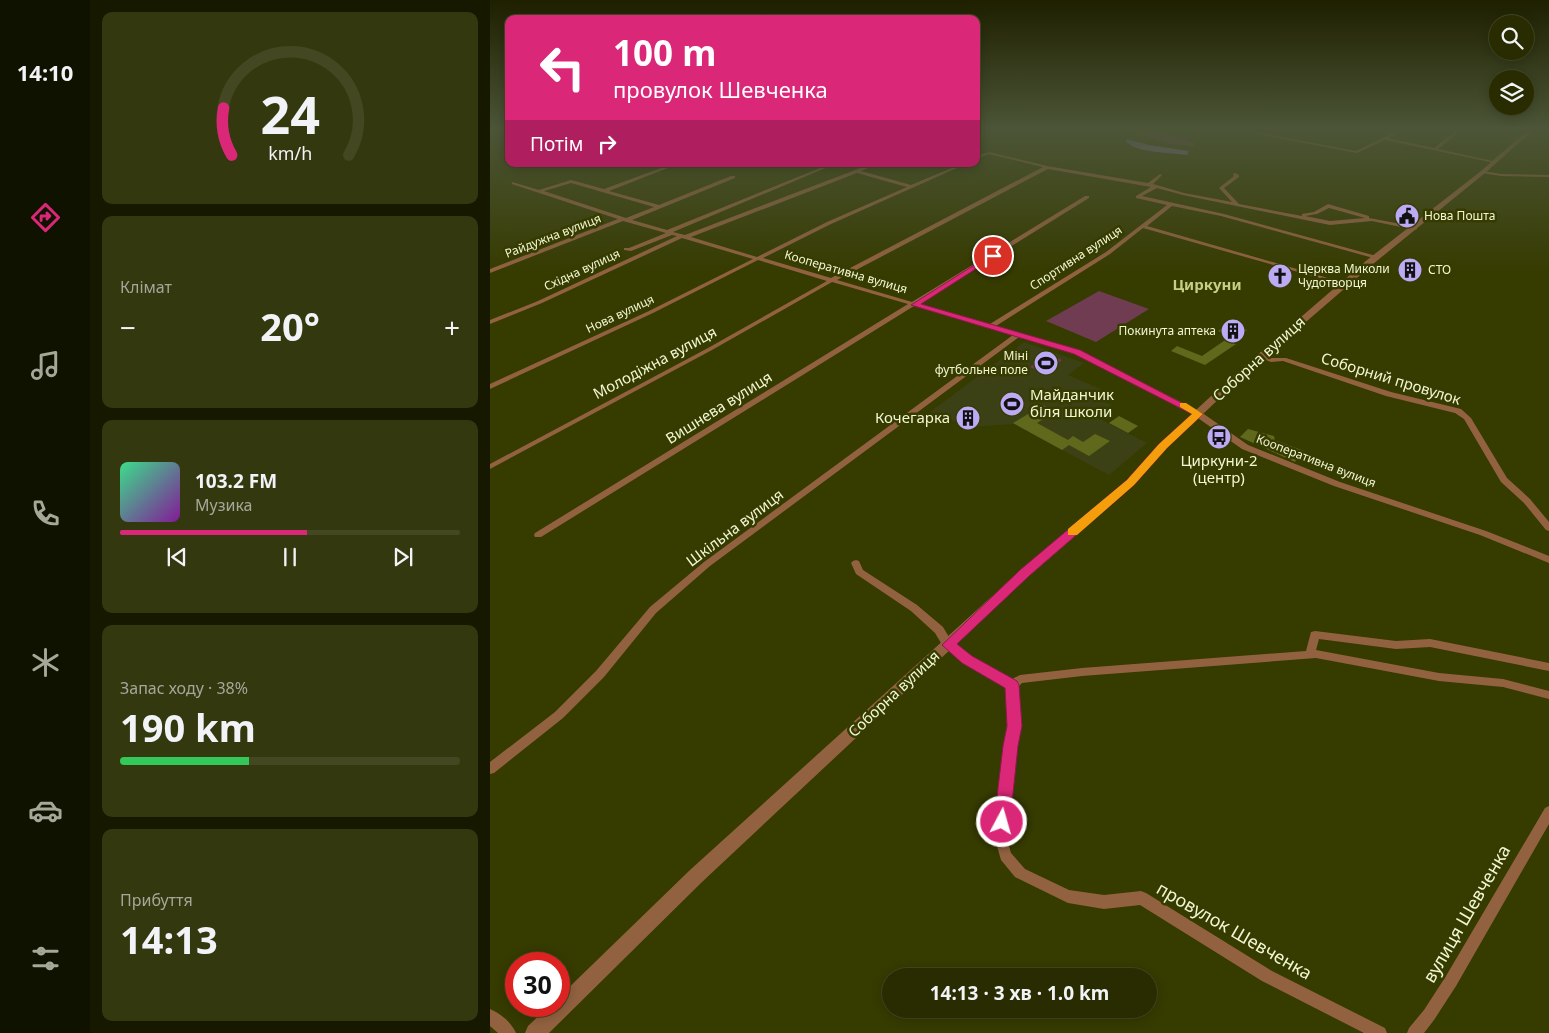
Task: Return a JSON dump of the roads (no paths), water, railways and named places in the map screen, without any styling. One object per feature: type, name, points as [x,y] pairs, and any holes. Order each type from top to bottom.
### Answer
[{"type":"street","points":[[604,191],[643,176]]},
{"type":"street","points":[[626,249],[629,250],[804,176]]},
{"type":"street","name":"Східна вулиця","points":[[490,322],[684,237],[842,176]]},
{"type":"street","points":[[874,176],[911,187]]},
{"type":"street","points":[[759,259],[830,223],[936,176]]},
{"type":"street","name":"Молодіжна вулиця","points":[[490,467],[831,281],[1030,176]]},
{"type":"street","points":[[1099,176],[1330,223],[1372,219]]},
{"type":"street","points":[[1154,186],[1150,183],[1158,176]]},
{"type":"street","points":[[1237,176],[1221,188],[1238,205]]},
{"type":"street","name":"Соборна вулиця","points":[[534,1033],[690,882],[1025,573],[1130,483],[1163,446],[1260,356],[1377,257],[1478,176]]},
{"type":"street","name":"Райдужна вулиця","points":[[490,272],[733,177]]},
{"type":"street","points":[[539,192],[571,181],[659,207]]},
{"type":"street","name":"Кооперативна вулиця","points":[[514,183],[684,237],[1077,352],[1198,414],[1245,447],[1336,484],[1484,533],[1549,560]]},
{"type":"street","points":[[1154,186],[1138,197],[1222,215],[1377,257]]},
{"type":"street","name":"Вишнева вулиця","points":[[538,535],[1088,197]]},
{"type":"street","points":[[559,205],[570,201]]},
{"type":"street","name":"Спортивна вулиця","points":[[990,327],[1108,253],[1171,204]]},
{"type":"street","points":[[1299,216],[1316,213],[1328,206],[1372,219],[1415,228]]},
{"type":"street","points":[[589,214],[598,210]]},
{"type":"street","points":[[1142,226],[1346,284]]},
{"type":"street","name":"Нова вулиця","points":[[490,387],[651,312],[750,261],[759,259]]},
{"type":"street","name":"Шкільна вулиця","points":[[490,769],[559,715],[600,674],[652,610],[707,564],[1018,334]]},
{"type":"street","name":"Соборний провулок","points":[[1260,356],[1271,360],[1284,359],[1389,394],[1458,411],[1467,418],[1504,480],[1527,501],[1549,528]]},
{"type":"street","points":[[856,563],[859,572],[914,608],[939,630],[948,645],[967,660],[1012,685],[1020,679],[1082,672],[1310,654],[1439,677],[1503,684],[1549,695]]},
{"type":"street","points":[[1310,654],[1315,635],[1396,645],[1430,643],[1549,667]]},
{"type":"street","name":"провулок Шевченка","points":[[1012,685],[1015,726],[1010,746],[1001,839],[1006,856],[1020,873],[1068,896],[1104,902],[1141,898],[1267,976],[1380,1033]]},
{"type":"street","name":"вулиця Шевченка","points":[[1414,1033],[1429,1015],[1451,981],[1549,812]]},
{"type":"street","points":[[490,1016],[509,1033]]},
{"type":"place","name":"Нова Пошта","points":[[1407,216]]},
{"type":"place","name":"СТО","points":[[1410,270]]},
{"type":"place","name":"Церква Миколи Чудотворця","points":[[1280,276]]},
{"type":"place","name":"Покинута аптека","points":[[1233,331]]},
{"type":"place","name":"Міні футбольне поле","points":[[1046,363]]},
{"type":"place","name":"Майданчик біля школи","points":[[1012,404]]},
{"type":"place","name":"Кочегарка","points":[[968,418]]},
{"type":"place","name":"Циркуни-2 (центр)","points":[[1219,437]]},
{"type":"district","name":"Циркуни","points":[[1207,285]]}]
